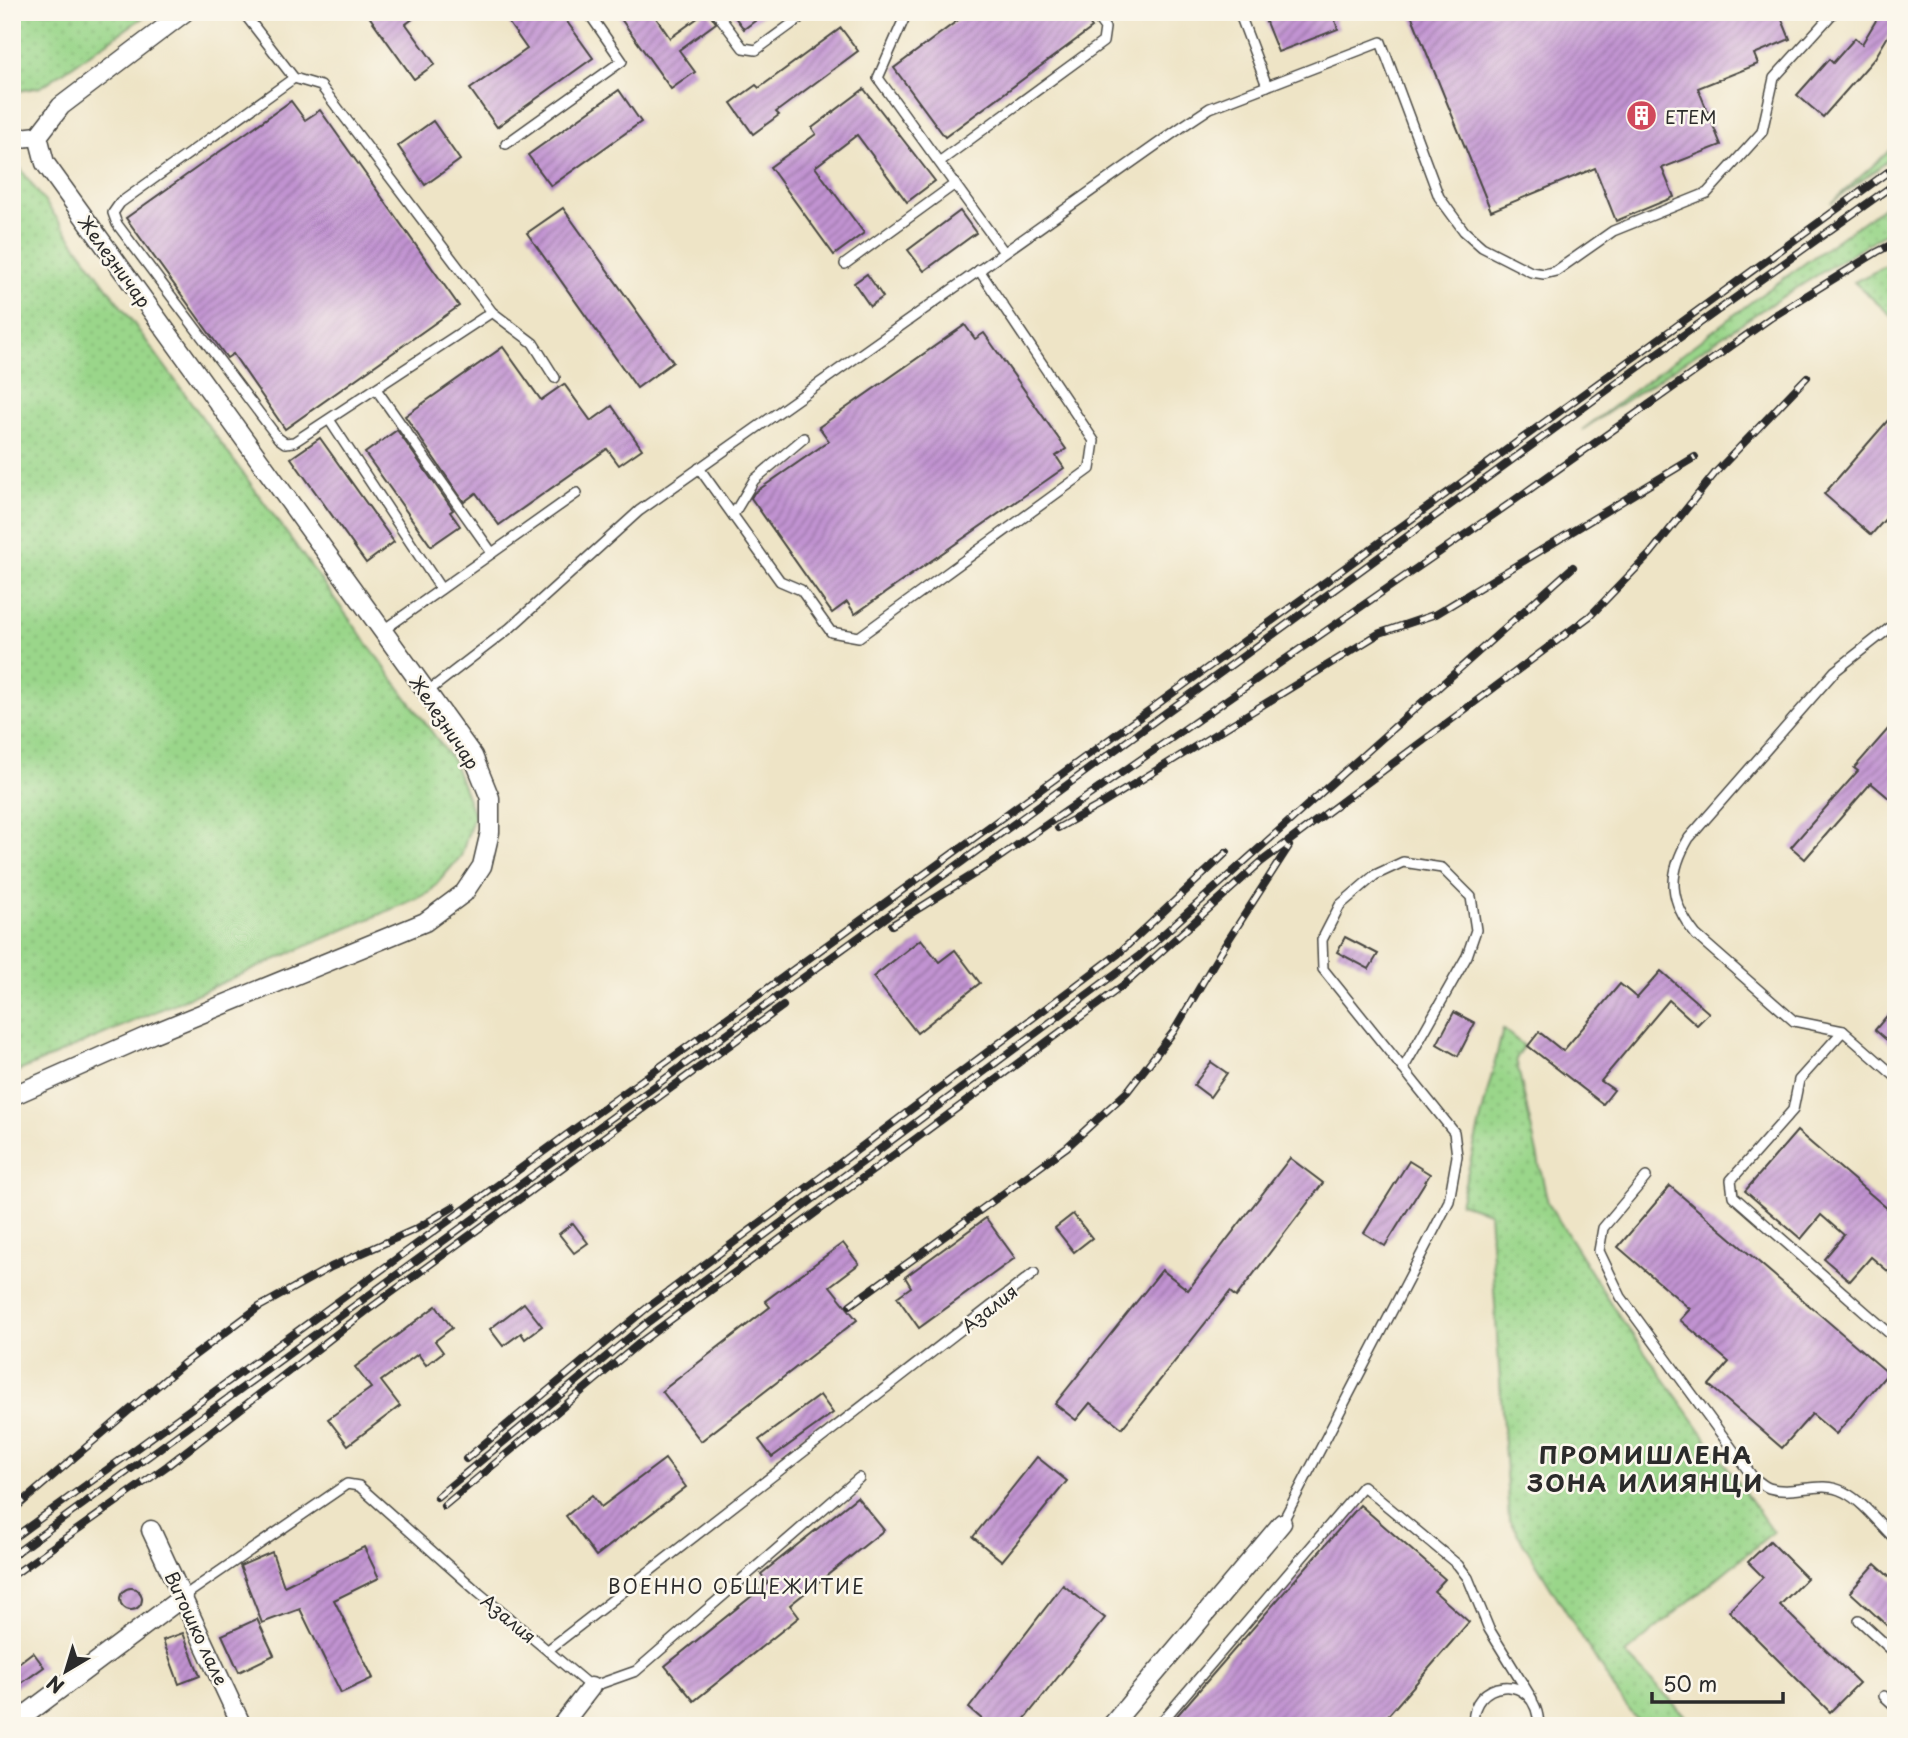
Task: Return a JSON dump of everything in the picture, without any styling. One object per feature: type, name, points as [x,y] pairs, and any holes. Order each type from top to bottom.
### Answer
[{"type":"street","points":[[12,139],[38,136],[61,106],[185,12]]},
{"type":"street","name":"Железничар","points":[[12,1096],[152,1034],[425,922],[464,893],[482,866],[490,832],[490,798],[473,757],[45,163],[38,136]]},
{"type":"street","points":[[1111,1726],[1282,1522]]},
{"type":"street","name":"Витошко лале","points":[[151,1530],[242,1726]]},
{"type":"street","name":"Азалия","points":[[12,1725],[184,1597]]},
{"type":"street","points":[[561,1726],[591,1687]]},
{"type":"lane","points":[[243,12],[294,78],[321,86],[492,313],[533,344],[555,378]]},
{"type":"lane","points":[[506,144],[622,61],[587,12]]},
{"type":"lane","points":[[716,12],[743,48],[756,50],[808,12]]},
{"type":"lane","points":[[907,12],[878,78],[1004,252]]},
{"type":"lane","points":[[939,162],[1103,42],[1105,28],[1093,12]]},
{"type":"lane","points":[[1239,12],[1267,86]]},
{"type":"lane","points":[[427,692],[510,628],[639,510],[1210,108],[1381,42],[1439,197],[1464,230],[1482,247],[1531,272],[1544,274],[1556,271],[1613,231],[1707,194],[1762,132],[1774,78],[1834,12]]},
{"type":"lane","points":[[294,78],[120,203],[113,212],[117,224],[278,438],[285,443],[294,442],[330,421],[492,313]]},
{"type":"lane","points":[[845,264],[955,184]]},
{"type":"lane","points":[[699,468],[780,581],[801,590],[831,632],[859,637],[1090,469],[1094,441],[979,270]]},
{"type":"lane","points":[[376,389],[492,553]]},
{"type":"lane","points":[[330,421],[441,589]]},
{"type":"lane","points":[[733,515],[754,480],[804,438]]},
{"type":"lane","points":[[382,631],[577,493]]},
{"type":"lane","points":[[1896,623],[1835,671],[1689,838],[1678,856],[1673,877],[1674,898],[1682,918],[1696,935],[1794,1021],[1843,1031],[1896,1077]]},
{"type":"lane","points":[[1282,1522],[1449,1201],[1457,1156],[1454,1132],[1403,1069],[1323,969],[1322,940],[1340,905],[1375,875],[1403,862],[1442,868],[1471,897],[1476,930],[1466,956],[1403,1069]]},
{"type":"lane","points":[[1843,1031],[1799,1080],[1793,1110],[1731,1180],[1733,1196],[1896,1339]]},
{"type":"lane","points":[[1646,1177],[1603,1228],[1599,1251],[1621,1297],[1752,1476],[1767,1488],[1784,1491],[1820,1486],[1844,1492],[1896,1540]]},
{"type":"lane","name":"Азалия","points":[[184,1597],[347,1484],[353,1484],[359,1486],[479,1593],[548,1650],[1034,1273]]},
{"type":"lane","points":[[548,1650],[591,1687],[636,1671],[859,1478]]},
{"type":"lane","points":[[1157,1726],[1363,1486],[1458,1564],[1468,1578],[1489,1629],[1539,1712],[1539,1726]]},
{"type":"lane","points":[[1859,1620],[1896,1654]]},
{"type":"lane","points":[[1474,1726],[1475,1709],[1481,1698],[1493,1689],[1514,1688],[1532,1699]]},
{"type":"lane","points":[[1884,1696],[1896,1707]]},
{"type":"green space","points":[[12,12],[151,12],[41,87],[12,92]]},
{"type":"green space","points":[[1896,145],[1896,155],[1831,203]]},
{"type":"green space","points":[[15,161],[453,761],[474,815],[461,856],[429,893],[12,1074],[12,162]]},
{"type":"green space","points":[[1896,198],[1896,226],[1763,309],[1582,430],[1755,299]]},
{"type":"green space","points":[[1896,261],[1896,320],[1854,282]]},
{"type":"green space","points":[[1503,1029],[1524,1046],[1516,1059],[1548,1203],[1615,1310],[1773,1532],[1625,1654],[1695,1726],[1642,1726],[1620,1698],[1509,1520],[1489,1212],[1460,1203]]},
{"type":"building","points":[[366,12],[422,12],[406,24],[435,64],[414,79]]},
{"type":"building","points":[[501,12],[560,12],[593,58],[497,127],[470,89],[527,49]]},
{"type":"building","points":[[616,12],[652,12],[670,38],[706,12],[709,12],[716,23],[679,50],[695,72],[671,89]]},
{"type":"building","points":[[731,12],[767,12],[744,29]]},
{"type":"building","points":[[969,12],[1080,12],[1092,28],[945,137],[894,68]]},
{"type":"building","points":[[1262,12],[1332,12],[1338,29],[1278,52]]},
{"type":"building","points":[[1410,12],[1779,12],[1790,39],[1754,54],[1758,64],[1698,88],[1721,145],[1662,168],[1674,197],[1616,221],[1595,168],[1491,211]]},
{"type":"building","points":[[1881,12],[1896,12],[1896,23],[1875,58],[1823,117],[1797,95],[1829,59],[1833,63],[1855,38],[1862,44]]},
{"type":"building","points":[[841,28],[858,51],[776,112],[779,115],[753,134],[731,103],[756,85],[759,88]]},
{"type":"building","points":[[864,89],[935,181],[907,202],[857,135],[815,167],[864,233],[834,255],[770,167],[816,134],[812,128]]},
{"type":"building","points":[[619,90],[641,122],[551,186],[528,155]]},
{"type":"building","points":[[291,101],[305,120],[320,110],[459,306],[285,429],[233,354],[227,358],[126,218]]},
{"type":"building","points":[[433,121],[460,160],[425,185],[398,146]]},
{"type":"building","points":[[563,208],[673,362],[637,388],[527,233]]},
{"type":"building","points":[[960,211],[976,233],[924,271],[908,250]]},
{"type":"building","points":[[867,274],[883,297],[870,306],[854,283]]},
{"type":"building","points":[[965,325],[975,339],[984,333],[1066,449],[1056,456],[1064,468],[855,614],[847,602],[832,613],[751,498],[754,493],[829,441],[819,427]]},
{"type":"building","points":[[503,347],[541,400],[564,384],[591,421],[612,406],[642,449],[619,465],[607,449],[499,525],[476,493],[464,502],[405,416]]},
{"type":"building","points":[[1896,411],[1896,507],[1871,535],[1824,494]]},
{"type":"building","points":[[397,430],[453,510],[450,512],[460,526],[431,546],[365,453]]},
{"type":"building","points":[[320,438],[394,542],[366,563],[291,458]]},
{"type":"building","points":[[1896,720],[1896,804],[1871,783],[1805,859],[1791,847],[1858,771],[1854,768]]},
{"type":"building","points":[[1345,937],[1378,954],[1369,969],[1337,952]]},
{"type":"building","points":[[921,939],[939,962],[955,950],[980,983],[917,1033],[873,977]]},
{"type":"building","points":[[1661,971],[1709,1013],[1697,1025],[1669,1000],[1601,1081],[1614,1090],[1603,1104],[1528,1046],[1539,1032],[1563,1051],[1620,984],[1637,998]]},
{"type":"building","points":[[1896,1005],[1896,1048],[1875,1030]]},
{"type":"building","points":[[1454,1012],[1475,1023],[1458,1056],[1437,1044]]},
{"type":"building","points":[[1211,1062],[1227,1073],[1210,1097],[1194,1085]]},
{"type":"building","points":[[1797,1131],[1896,1216],[1896,1278],[1871,1257],[1850,1281],[1824,1259],[1844,1235],[1821,1215],[1801,1239],[1745,1191]]},
{"type":"building","points":[[1290,1158],[1323,1183],[1236,1297],[1230,1292],[1122,1428],[1090,1403],[1076,1420],[1055,1404],[1162,1270],[1188,1290]]},
{"type":"building","points":[[1409,1161],[1430,1174],[1385,1246],[1364,1233]]},
{"type":"building","points":[[1670,1186],[1888,1373],[1836,1434],[1812,1414],[1782,1448],[1709,1385],[1729,1362],[1680,1320],[1690,1309],[1618,1247]]},
{"type":"building","points":[[1073,1214],[1092,1238],[1074,1252],[1055,1228]]},
{"type":"building","points":[[986,1218],[1015,1258],[919,1328],[897,1297],[911,1287],[905,1277]]},
{"type":"building","points":[[573,1223],[588,1243],[574,1253],[559,1234]]},
{"type":"building","points":[[843,1243],[859,1264],[830,1286],[857,1320],[701,1441],[662,1391],[770,1307],[765,1301]]},
{"type":"building","points":[[524,1303],[542,1326],[525,1339],[521,1333],[503,1346],[490,1329]]},
{"type":"building","points":[[436,1306],[452,1328],[435,1341],[443,1352],[426,1365],[418,1354],[381,1381],[400,1406],[348,1445],[328,1419],[371,1388],[355,1367]]},
{"type":"building","points":[[820,1395],[833,1413],[772,1457],[759,1440]]},
{"type":"building","points":[[1037,1457],[1067,1481],[1002,1561],[973,1537]]},
{"type":"building","points":[[665,1459],[686,1487],[596,1556],[566,1516],[592,1495],[601,1507]]},
{"type":"building","points":[[857,1497],[884,1530],[790,1605],[799,1617],[694,1701],[665,1666],[768,1583],[761,1574]]},
{"type":"building","points":[[1360,1505],[1445,1579],[1434,1591],[1469,1622],[1379,1726],[1168,1726]]},
{"type":"building","points":[[1770,1541],[1807,1578],[1780,1605],[1859,1683],[1830,1712],[1729,1611],[1763,1577],[1748,1562]]},
{"type":"building","points":[[364,1547],[379,1578],[334,1600],[373,1678],[341,1693],[300,1609],[262,1623],[240,1566],[272,1552],[284,1586]]},
{"type":"building","points":[[1875,1564],[1896,1583],[1896,1634],[1850,1592]]},
{"type":"building","points":[[1063,1585],[1105,1618],[1019,1726],[990,1726],[969,1708]]},
{"type":"building","points":[[131,1588],[139,1591],[142,1599],[139,1607],[131,1610],[123,1607],[120,1599],[123,1591]]},
{"type":"building","points":[[257,1619],[274,1655],[239,1672],[222,1635]]},
{"type":"building","points":[[183,1633],[200,1676],[179,1684],[163,1640]]},
{"type":"building","points":[[33,1652],[44,1667],[12,1690],[12,1668]]},
{"type":"railway","points":[[12,1539],[1896,166]]},
{"type":"railway","points":[[12,1556],[1654,356],[1896,183]]},
{"type":"railway","points":[[892,925],[987,866],[1509,504],[1772,317],[1896,242]]},
{"type":"railway","points":[[444,1506],[642,1341],[1125,984],[1261,862],[1590,616],[1650,554],[1716,472],[1807,377]]},
{"type":"railway","points":[[1058,828],[1380,633],[1436,614],[1695,457]]},
{"type":"railway","points":[[437,1497],[648,1322],[1139,956],[1573,567]]},
{"type":"railway","points":[[850,1305],[1067,1147],[1127,1092],[1174,1031],[1220,953],[1289,846]]},
{"type":"railway","points":[[466,1459],[648,1307],[1118,954],[1227,852]]},
{"type":"railway","points":[[12,1576],[167,1466],[365,1312],[783,1006]]},
{"type":"railway","points":[[12,1511],[183,1364],[259,1307],[331,1267],[416,1229],[453,1207]]},
{"type":"place","name":"ЕТЕМ","points":[[1642,116]]},
{"type":"district","name":"ПРОМИШЛЕНА ЗОНА ИЛИЯНЦИ","points":[[1646,1468]]},
{"type":"district","name":"ВОЕННО ОБЩЕЖИТИЕ","points":[[737,1586]]}]
